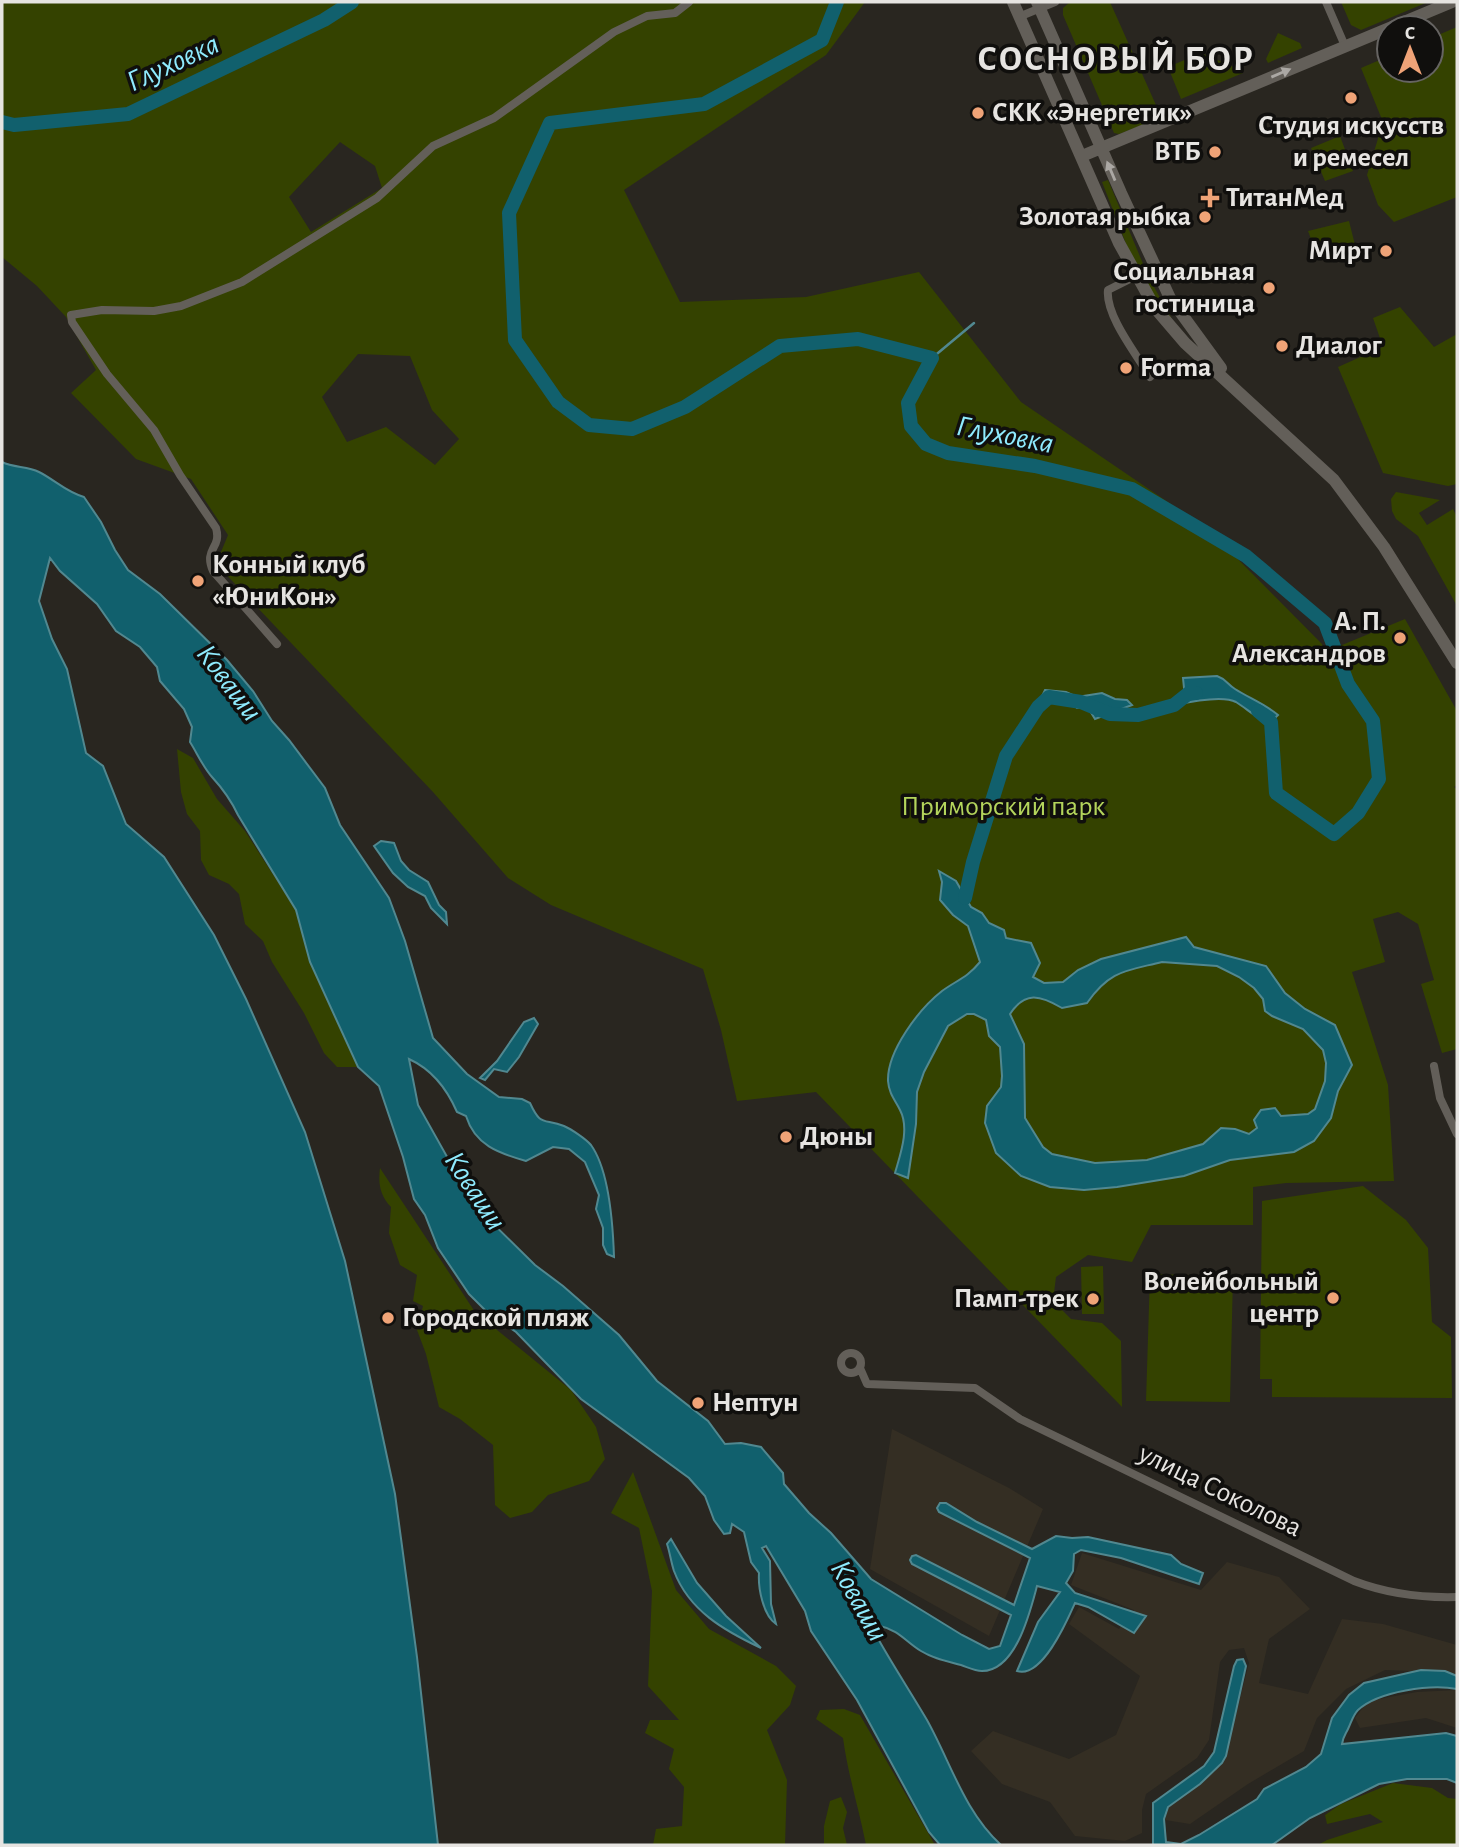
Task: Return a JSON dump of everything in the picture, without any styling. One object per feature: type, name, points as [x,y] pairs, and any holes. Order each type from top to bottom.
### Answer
[{"type":"main road","points":[[1013,2],[1136,276],[1155,308],[1190,339],[1241,393],[1320,464],[1346,493],[1384,547],[1457,663]]},
{"type":"main road","points":[[1082,156],[1452,2]]},
{"type":"main road","points":[[1039,5],[1101,148],[1190,339]]},
{"type":"street","points":[[277,644],[212,572],[208,562],[209,554],[216,545],[216,528],[154,430],[107,374],[72,322],[71,315],[102,310],[153,311],[181,306],[242,282],[377,198],[433,146],[494,118],[614,32],[647,16],[675,13],[689,2]]},
{"type":"street","points":[[1021,16],[1039,5],[1055,2]]},
{"type":"street","points":[[1326,2],[1345,46]]},
{"type":"street","points":[[1136,276],[1108,290],[1108,300],[1118,324],[1150,377]]},
{"type":"street","points":[[1434,1066],[1440,1098],[1457,1134]]},
{"type":"street","name":"улица Соколова","points":[[860,1368],[867,1384],[975,1388],[1020,1419],[1354,1581],[1403,1595],[1457,1597]]},
{"type":"shaded area","points":[[892,1429],[1009,1488],[1043,1509],[989,1636],[870,1569]]},
{"type":"shaded area","points":[[1082,1553],[1201,1590],[1227,1562],[1279,1577],[1310,1609],[1269,1639],[1259,1683],[1308,1694],[1342,1619],[1383,1624],[1457,1645],[1457,1680],[1438,1672],[1385,1670],[1346,1689],[1317,1718],[1304,1751],[1248,1784],[1190,1824],[1165,1820],[1169,1801],[1224,1761],[1249,1663],[1244,1648],[1229,1650],[1220,1662],[1209,1740],[1197,1758],[1146,1794],[1142,1810],[1142,1833],[1125,1841],[1075,1836],[1050,1802],[1002,1784],[971,1751],[993,1731],[1069,1759],[1116,1735],[1140,1676],[1069,1624],[1079,1607],[1119,1629],[1134,1610],[1071,1585]]},
{"type":"shaded area","points":[[1457,1690],[1457,1728],[1426,1718],[1360,1728],[1355,1718],[1368,1701],[1417,1692]]},
{"type":"green space","name":"Приморский парк","points":[[2,2],[865,2],[826,55],[624,190],[680,302],[806,297],[919,272],[1021,402],[1209,530],[1322,644],[1325,652],[1405,619],[1457,711],[1457,785],[1454,787],[1457,789],[1457,1049],[1442,1053],[1421,984],[1434,980],[1418,924],[1398,912],[1373,919],[1385,962],[1352,972],[1388,1085],[1394,1181],[1286,1183],[1253,1187],[1253,1225],[1151,1225],[1132,1262],[1088,1255],[1056,1277],[1053,1301],[1071,1319],[1102,1323],[1121,1341],[1122,1407],[816,1092],[737,1101],[721,1030],[703,969],[551,905],[508,878],[433,792],[216,564],[228,535],[191,479],[136,459],[71,393],[96,370],[66,317],[37,286],[2,257]],"holes":[[[340,142],[375,166],[382,188],[311,232],[289,197]],[[358,354],[410,356],[432,410],[459,439],[435,465],[386,427],[347,442],[322,397]]]},
{"type":"green space","points":[[1070,2],[1110,2],[1160,114],[1156,120],[1119,134],[1114,133],[1063,15],[1063,8]]},
{"type":"green space","points":[[1341,2],[1428,2],[1399,14],[1375,14],[1375,24],[1361,30],[1351,25]]},
{"type":"green space","points":[[1457,27],[1457,197],[1394,222],[1378,205],[1367,175],[1383,122],[1361,68],[1375,62],[1375,84],[1445,84],[1445,32]]},
{"type":"green space","points":[[1278,33],[1300,43],[1302,48],[1268,63],[1266,59]]},
{"type":"green space","points":[[1201,53],[1243,73],[1181,99],[1168,67]]},
{"type":"green space","points":[[1340,136],[1353,171],[1325,181],[1311,148]]},
{"type":"green space","points":[[1108,180],[1149,278],[1172,319],[1170,320],[1132,259],[1102,182]]},
{"type":"green space","points":[[1349,221],[1355,245],[1317,255],[1308,231]]},
{"type":"green space","points":[[1400,307],[1434,347],[1457,334],[1457,484],[1448,486],[1383,473],[1338,367],[1383,347],[1373,318]]},
{"type":"green space","points":[[1396,492],[1440,500],[1419,513],[1427,525],[1453,509],[1457,517],[1457,606],[1418,536],[1396,519],[1391,499]]},
{"type":"green space","points":[[177,749],[193,758],[217,799],[245,831],[296,910],[310,962],[358,1067],[337,1067],[324,1053],[304,1013],[272,962],[263,941],[245,924],[239,894],[229,884],[209,875],[201,860],[200,831],[187,814],[181,792]]},
{"type":"green space","points":[[380,1168],[475,1312],[571,1390],[596,1427],[605,1459],[589,1481],[548,1495],[532,1512],[510,1518],[495,1505],[493,1445],[460,1419],[439,1407],[417,1330],[423,1306],[413,1301],[417,1275],[400,1265],[389,1233],[391,1207],[381,1189]]},
{"type":"green space","points":[[1363,1186],[1406,1220],[1428,1248],[1432,1322],[1451,1337],[1452,1398],[1272,1397],[1272,1379],[1260,1379],[1262,1201]]},
{"type":"green space","name":"Памп-трек","points":[[1103,1266],[1104,1314],[1082,1314],[1081,1267]]},
{"type":"green space","points":[[1150,1274],[1233,1276],[1230,1402],[1146,1401]]},
{"type":"green space","points":[[633,1472],[676,1590],[709,1629],[776,1666],[796,1686],[790,1705],[767,1730],[787,1780],[785,1845],[653,1845],[656,1829],[682,1826],[684,1787],[669,1769],[674,1749],[645,1733],[650,1720],[679,1720],[648,1686],[652,1591],[639,1528],[611,1513]]},
{"type":"green space","points":[[844,1709],[860,1715],[935,1845],[866,1845],[843,1738],[816,1719],[820,1710]]},
{"type":"green space","points":[[1393,1783],[1432,1788],[1448,1798],[1457,1799],[1457,1845],[1318,1845],[1383,1822],[1370,1814],[1327,1824],[1325,1815],[1341,1804]]},
{"type":"green space","points":[[841,1797],[847,1812],[843,1828],[847,1845],[824,1845],[824,1826],[830,1801]]},
{"type":"water","name":"Коваши","points":[[2,462],[39,472],[84,497],[128,570],[160,594],[227,660],[253,691],[272,721],[325,788],[340,825],[389,898],[405,941],[433,1038],[467,1074],[499,1097],[522,1099],[530,1103],[540,1119],[567,1127],[591,1145],[606,1183],[614,1257],[607,1254],[603,1245],[603,1228],[596,1209],[599,1195],[585,1162],[569,1149],[553,1147],[526,1161],[489,1146],[475,1134],[466,1116],[457,1112],[438,1081],[409,1059],[418,1105],[474,1205],[535,1265],[619,1335],[657,1381],[708,1421],[725,1444],[741,1443],[761,1447],[783,1473],[784,1484],[871,1579],[989,1649],[1000,1646],[1011,1615],[912,1564],[910,1560],[916,1555],[1014,1605],[1030,1558],[939,1512],[937,1508],[940,1503],[946,1503],[977,1522],[1032,1549],[1056,1536],[1088,1537],[1171,1555],[1181,1564],[1203,1573],[1199,1584],[1121,1558],[1081,1550],[1074,1554],[1073,1571],[1066,1583],[1075,1593],[1146,1616],[1134,1633],[1088,1607],[1075,1603],[1052,1647],[1044,1658],[1026,1671],[1017,1671],[1038,1622],[1060,1592],[1037,1586],[1020,1638],[1012,1651],[994,1668],[982,1671],[931,1656],[887,1628],[880,1626],[877,1630],[876,1635],[936,1736],[968,1802],[988,1832],[1001,1845],[940,1845],[929,1832],[857,1700],[811,1631],[805,1611],[766,1546],[762,1548],[770,1561],[771,1604],[776,1624],[765,1608],[759,1586],[759,1573],[751,1562],[744,1532],[732,1524],[730,1533],[724,1534],[714,1520],[705,1496],[689,1478],[581,1399],[516,1332],[489,1314],[469,1294],[438,1248],[425,1215],[414,1199],[379,1086],[358,1067],[310,962],[296,910],[230,800],[206,769],[190,742],[192,727],[184,709],[160,681],[157,667],[140,647],[116,631],[97,604],[60,571],[50,558],[39,601],[52,639],[67,669],[86,753],[103,766],[126,824],[164,857],[214,935],[246,999],[305,1132],[345,1261],[395,1494],[438,1845],[2,1845]]},
{"type":"water","points":[[1217,676],[1278,715],[1271,722],[1266,721],[1236,702],[1223,699],[1174,705],[1189,693],[1184,688],[1183,678]]},
{"type":"water","points":[[1045,690],[1066,692],[1077,697],[1102,693],[1115,699],[1127,700],[1132,705],[1095,719],[1087,706],[1077,708],[1067,698],[1042,696]]},
{"type":"water","points":[[381,841],[394,843],[401,861],[409,870],[428,882],[439,905],[446,912],[447,924],[431,908],[425,896],[408,887],[393,873],[374,846]]},
{"type":"water","points":[[939,871],[956,881],[971,907],[982,913],[989,923],[1004,930],[1006,938],[1031,943],[1040,963],[1033,977],[1044,983],[1063,982],[1078,970],[1101,959],[1186,937],[1194,947],[1266,966],[1285,993],[1305,1009],[1335,1025],[1352,1065],[1338,1091],[1331,1118],[1314,1141],[1294,1152],[1230,1160],[1184,1176],[1117,1187],[1084,1190],[1050,1187],[1021,1176],[996,1153],[985,1123],[987,1106],[1001,1087],[1000,1047],[989,1036],[986,1020],[974,1014],[967,1014],[948,1026],[924,1072],[917,1092],[916,1124],[908,1178],[895,1173],[903,1142],[904,1125],[888,1081],[893,1057],[906,1032],[924,1008],[980,962],[968,926],[953,915],[940,900],[942,882]],"holes":[[[1162,962],[1217,966],[1254,988],[1263,999],[1265,1011],[1303,1029],[1323,1050],[1326,1063],[1325,1081],[1315,1109],[1308,1114],[1281,1116],[1275,1108],[1261,1110],[1254,1120],[1257,1128],[1249,1134],[1221,1128],[1203,1144],[1147,1160],[1095,1163],[1052,1154],[1043,1147],[1025,1118],[1024,1044],[1010,1014],[1016,1007],[1033,998],[1047,1000],[1062,1008],[1087,1003],[1103,984],[1120,973]]]},
{"type":"water","points":[[534,1018],[538,1024],[507,1072],[494,1069],[485,1080],[480,1078],[497,1061],[524,1022]]},
{"type":"water","points":[[671,1539],[697,1583],[726,1616],[761,1648],[722,1627],[689,1598],[673,1568],[667,1544]]},
{"type":"water","points":[[1243,1659],[1246,1666],[1226,1756],[1200,1784],[1168,1807],[1164,1819],[1166,1842],[1181,1844],[1199,1835],[1257,1799],[1264,1789],[1306,1767],[1321,1754],[1332,1718],[1349,1695],[1364,1683],[1421,1670],[1445,1671],[1457,1676],[1457,1689],[1406,1690],[1367,1703],[1355,1714],[1342,1744],[1446,1733],[1457,1736],[1457,1783],[1447,1779],[1407,1779],[1379,1784],[1310,1818],[1272,1845],[1153,1845],[1153,1803],[1204,1766],[1214,1752],[1234,1666],[1237,1660]]},
{"type":"waterway","name":"Глуховка","points":[[2,122],[14,125],[128,114],[324,20],[352,2]]},
{"type":"waterway","name":"Глуховка","points":[[837,2],[822,40],[704,104],[550,123],[509,213],[515,340],[558,402],[589,425],[632,429],[685,407],[780,346],[858,339],[932,358],[908,403],[911,426],[926,444],[948,453],[1035,466],[1132,489],[1246,556],[1325,623],[1348,684],[1373,721],[1379,779],[1358,813],[1334,834],[1276,793],[1271,722],[1258,711]]},
{"type":"waterway","points":[[932,358],[974,323]]},
{"type":"waterway","name":"Глуховка","points":[[965,898],[973,862],[1006,756],[1038,707],[1049,697],[1081,702],[1110,714],[1138,715],[1174,705],[1189,693],[1196,693]]},
{"type":"place","name":"Студия искусств и ремесел","points":[[1351,98]]},
{"type":"place","name":"СКК «Энергетик»","points":[[978,113]]},
{"type":"place","name":"ВТБ","points":[[1215,152]]},
{"type":"place","name":"ТитанМед","points":[[1210,198]]},
{"type":"place","name":"Золотая рыбка","points":[[1205,217]]},
{"type":"place","name":"Мирт","points":[[1386,251]]},
{"type":"place","name":"Социальная гостиница","points":[[1269,288]]},
{"type":"place","name":"Диалог","points":[[1282,346]]},
{"type":"place","name":"Forma","points":[[1126,368]]},
{"type":"place","name":"Конный клуб «ЮниКон»","points":[[198,581]]},
{"type":"place","name":"А. П. Александров","points":[[1400,638]]},
{"type":"place","name":"Дюны","points":[[786,1137]]},
{"type":"place","name":"Волейбольный центр","points":[[1333,1298]]},
{"type":"place","name":"Памп-трек","points":[[1093,1299]]},
{"type":"place","name":"Городской пляж","points":[[388,1318]]},
{"type":"place","name":"Нептун","points":[[698,1403]]},
{"type":"district","name":"СОСНОВЫЙ БОР","points":[[1116,59]]}]
